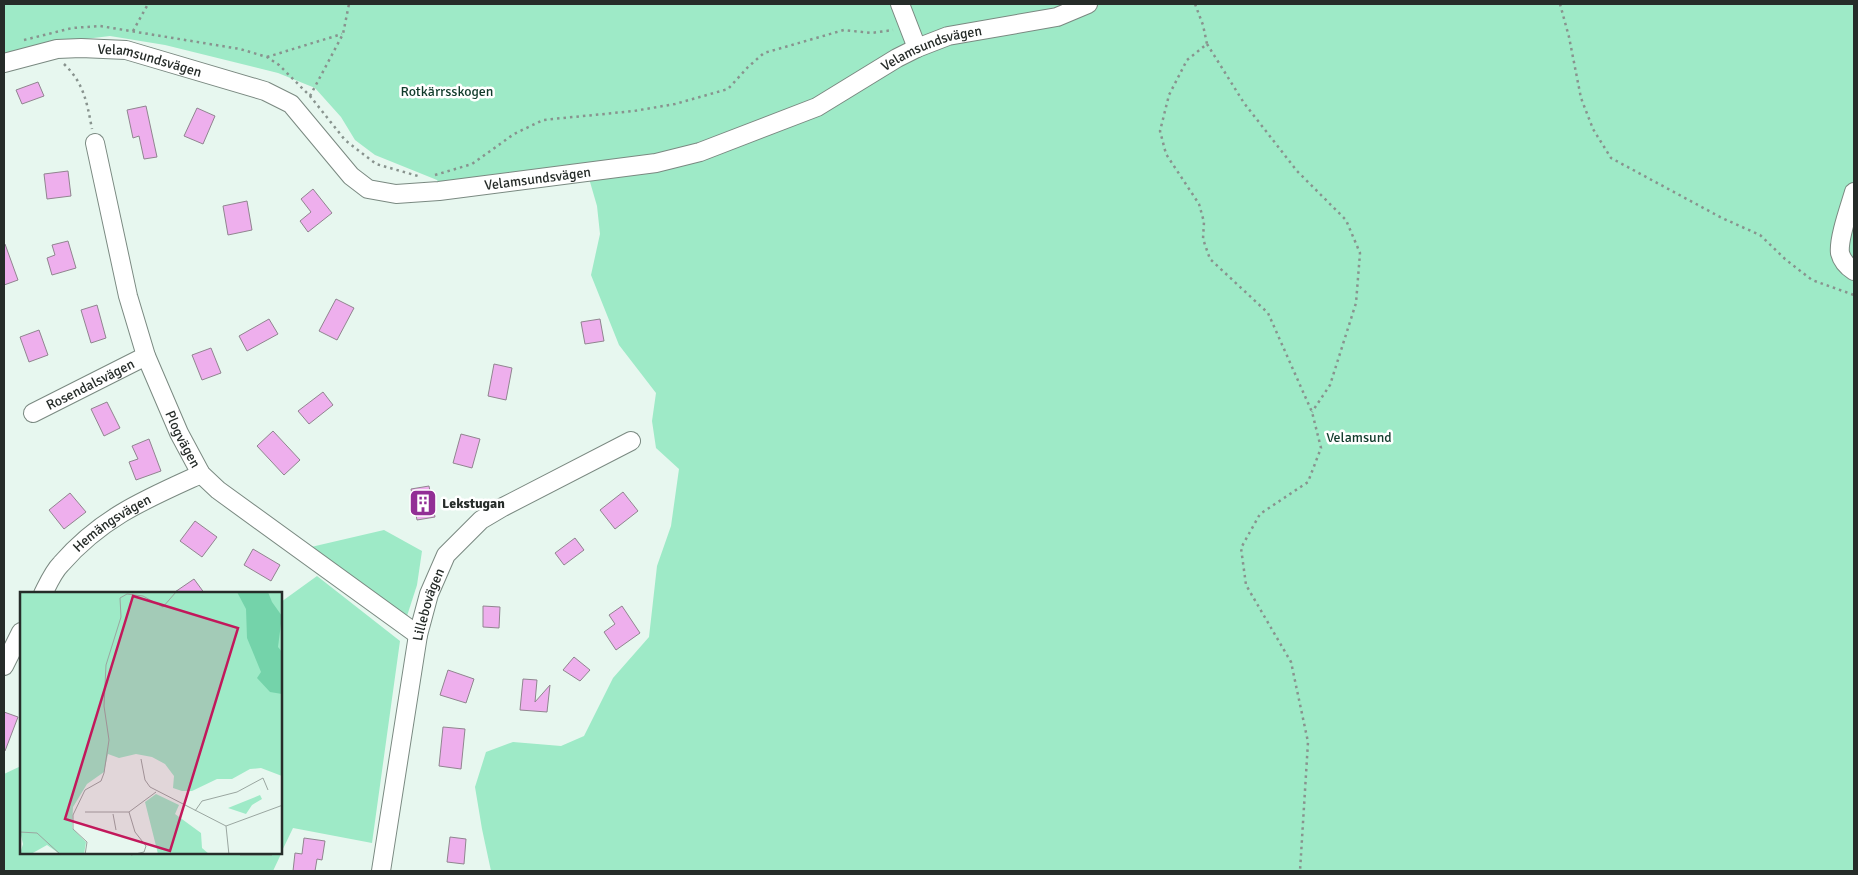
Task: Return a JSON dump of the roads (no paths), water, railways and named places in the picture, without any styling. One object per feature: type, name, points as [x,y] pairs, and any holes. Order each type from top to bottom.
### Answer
[{"type":"street","points":[[900,4],[917,48]]},
{"type":"street","name":"Velamsundsvägen","points":[[4,63],[55,41],[81,48],[126,50],[266,91],[291,104],[351,176],[368,189],[396,194],[439,191],[656,163],[700,152],[817,107],[897,58],[948,36],[1057,17],[1088,4]]},
{"type":"street","name":"Plogvägen","points":[[95,143],[128,296],[146,356],[179,433],[201,474],[218,490],[418,635]]},
{"type":"street","points":[[1854,192],[1840,244],[1840,254],[1847,266],[1854,271]]},
{"type":"street","name":"Rosendalsvägen","points":[[33,413],[146,356]]},
{"type":"street","name":"Lillebovägen","points":[[381,871],[418,635],[429,594],[446,555],[480,520],[631,441]]},
{"type":"street","name":"Hemängsvägen","points":[[44,592],[60,565],[101,526],[142,500],[201,474]]},
{"type":"street","points":[[4,666],[20,634]]},
{"type":"place","name":"Lekstugan","points":[[423,503]]},
{"type":"park label","name":"Rotkärrsskogen","points":[[447,91]]},
{"type":"park label","name":"Velamsund","points":[[1359,437]]}]
